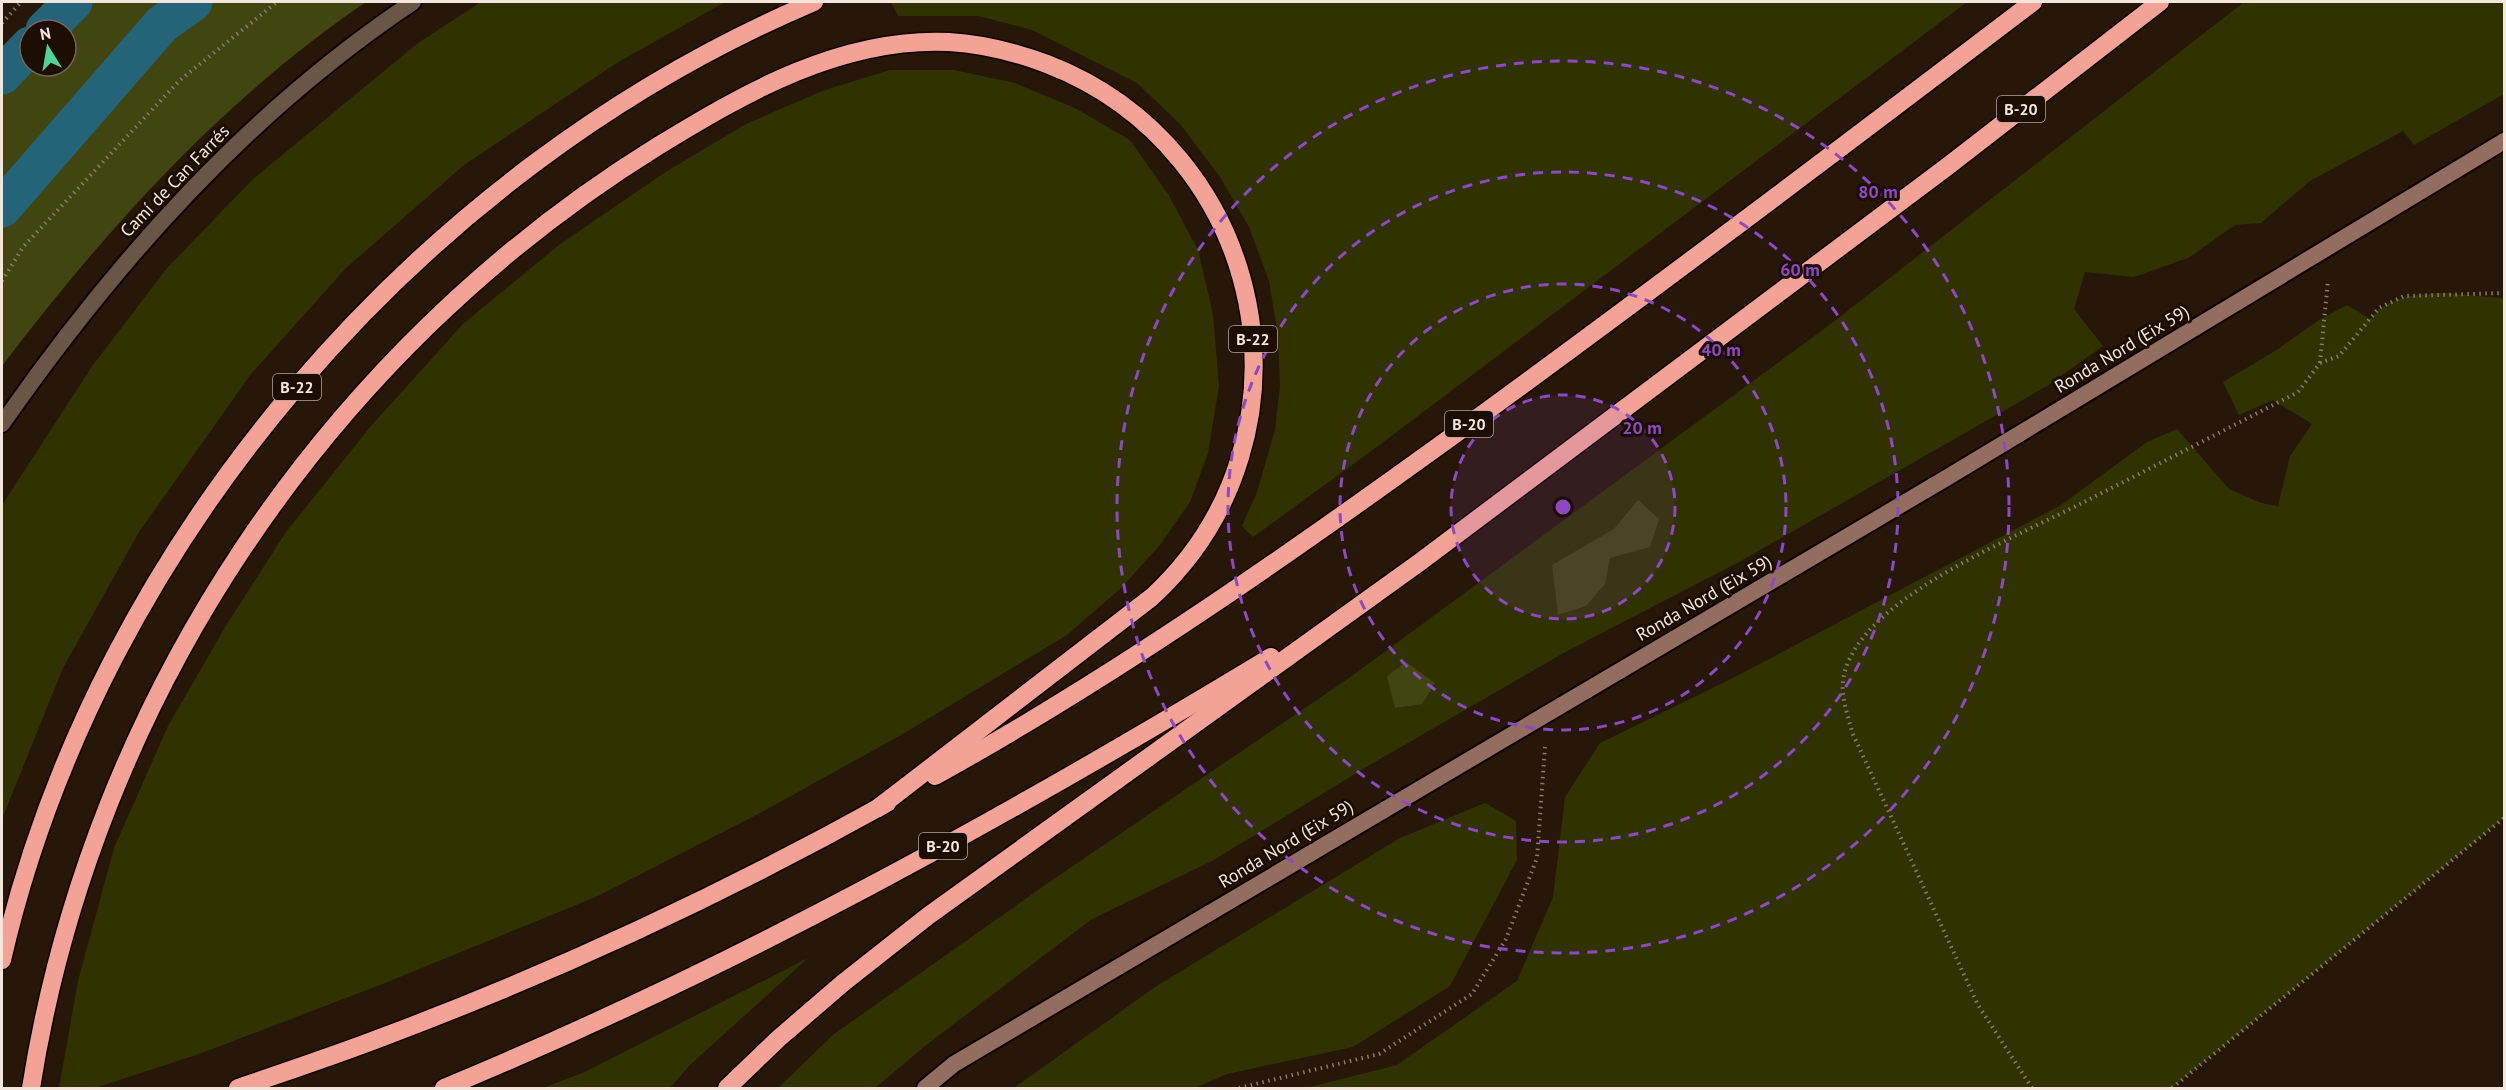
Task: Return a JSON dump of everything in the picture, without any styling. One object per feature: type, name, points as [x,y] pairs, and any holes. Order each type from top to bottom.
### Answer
[{"type":"highway","name":"B-22","points":[[2,960],[9,929],[39,834],[74,743],[113,661],[161,575],[212,497],[266,424],[326,354],[394,283],[464,219],[542,158],[618,106],[702,56],[814,2]]},
{"type":"highway","name":"B-20","points":[[238,1089],[389,1035],[535,974],[690,905],[878,808],[1070,697],[1166,636],[1331,524],[1681,270],[2033,2]]},
{"type":"highway","name":"B-20","points":[[444,1089],[640,1003],[807,921],[1130,742],[1420,562],[1948,166],[2160,2]]},
{"type":"highway","name":"B-22","points":[[32,1082],[51,991],[73,909],[118,782],[156,698],[190,634],[261,522],[315,449],[359,396],[406,346],[465,290],[533,233],[587,192],[696,123],[786,76],[858,51],[890,44],[920,42],[984,46],[1022,55],[1084,79],[1149,125],[1185,164],[1217,213],[1232,246],[1242,278],[1250,313],[1254,348],[1252,406],[1246,442],[1222,505],[1187,562],[1171,580],[878,808]]},
{"type":"highway","points":[[727,1089],[778,1039],[928,916],[1420,562]]},
{"type":"main road","name":"Ronda Nord (Eix 59)","points":[[925,1089],[954,1064],[1948,477],[2505,141]]},
{"type":"street","name":"Camí de Can Farrés","points":[[2,424],[79,317],[127,259],[202,177],[271,113],[330,63],[413,2]]},
{"type":"path","points":[[2,23],[21,2]]},
{"type":"path","points":[[2,281],[23,247],[180,80],[277,2]]},
{"type":"path","points":[[2032,1089],[1978,1005],[1852,732],[1840,688],[1850,658],[1870,628],[1902,600],[1983,553],[2298,392],[2320,363],[2331,246]]},
{"type":"path","points":[[2320,363],[2339,356],[2379,308],[2404,296],[2505,293]]},
{"type":"path","points":[[1239,1089],[1379,1054],[1472,994],[1506,939],[1537,858],[1548,712]]},
{"type":"path","points":[[2172,1089],[2505,818]]},
{"type":"shaded area","points":[[481,2],[725,2],[615,64],[464,165],[346,268],[251,374],[139,532],[63,668],[2,819],[2,505],[93,365],[167,268],[253,179],[418,43]]},
{"type":"shaded area","points":[[891,2],[1967,2],[1374,449],[1253,537],[1242,526],[1257,492],[1275,430],[1280,386],[1278,336],[1269,281],[1249,227],[1220,177],[1180,124],[1137,83],[1032,30],[978,16],[898,16]]},
{"type":"shaded area","points":[[2244,2],[2504,2],[2504,94],[2414,145],[2403,131],[2310,181],[2261,223],[2235,225],[2188,258],[2134,277],[2085,272],[2074,309],[2103,346],[2047,386],[1739,562],[1567,651],[1368,766],[1212,861],[1092,919],[925,1046],[875,1088],[778,1088],[834,1034],[1048,883],[1349,678],[1832,323]]},
{"type":"shaded area","points":[[890,70],[954,70],[1015,83],[1075,108],[1130,140],[1168,194],[1198,250],[1213,314],[1219,386],[1208,453],[1190,502],[1160,545],[1121,588],[1067,635],[901,735],[760,813],[598,896],[380,985],[202,1053],[95,1088],[59,1088],[78,981],[114,848],[168,726],[227,624],[286,532],[371,426],[463,324],[559,245],[667,171],[746,124],[822,91]]},
{"type":"shaded area","points":[[2444,293],[2504,298],[2504,818],[2172,1088],[1306,1088],[1397,1065],[1517,981],[1553,897],[1565,797],[1600,743],[1733,678],[2061,505],[2147,442],[2177,429],[2229,489],[2261,503],[2278,506],[2290,456],[2312,424],[2273,400],[2239,415],[2223,382],[2275,351],[2319,320],[2347,305],[2370,319],[2394,301],[2412,296]]},
{"type":"shaded area","points":[[1485,803],[1516,821],[1517,860],[1450,986],[1353,1047],[1227,1074],[1195,1088],[1014,1088],[1155,987],[1400,838]]},
{"type":"shaded area","points":[[808,958],[690,1065],[670,1088],[543,1088],[585,1072]]},
{"type":"green space","points":[[87,2],[366,2],[263,81],[169,169],[83,265],[2,366],[2,87],[18,70],[18,78],[78,78],[78,18],[70,18]]},
{"type":"green space","points":[[1638,500],[1659,519],[1650,547],[1610,558],[1605,584],[1586,606],[1558,615],[1552,565],[1614,529]]},
{"type":"green space","points":[[1406,662],[1435,683],[1422,704],[1395,708],[1387,676]]},
{"type":"waterway","points":[[57,18],[73,2]]},
{"type":"waterway","points":[[2,208],[162,24],[193,2]]},
{"type":"waterway","points":[[2,75],[18,58]]}]
